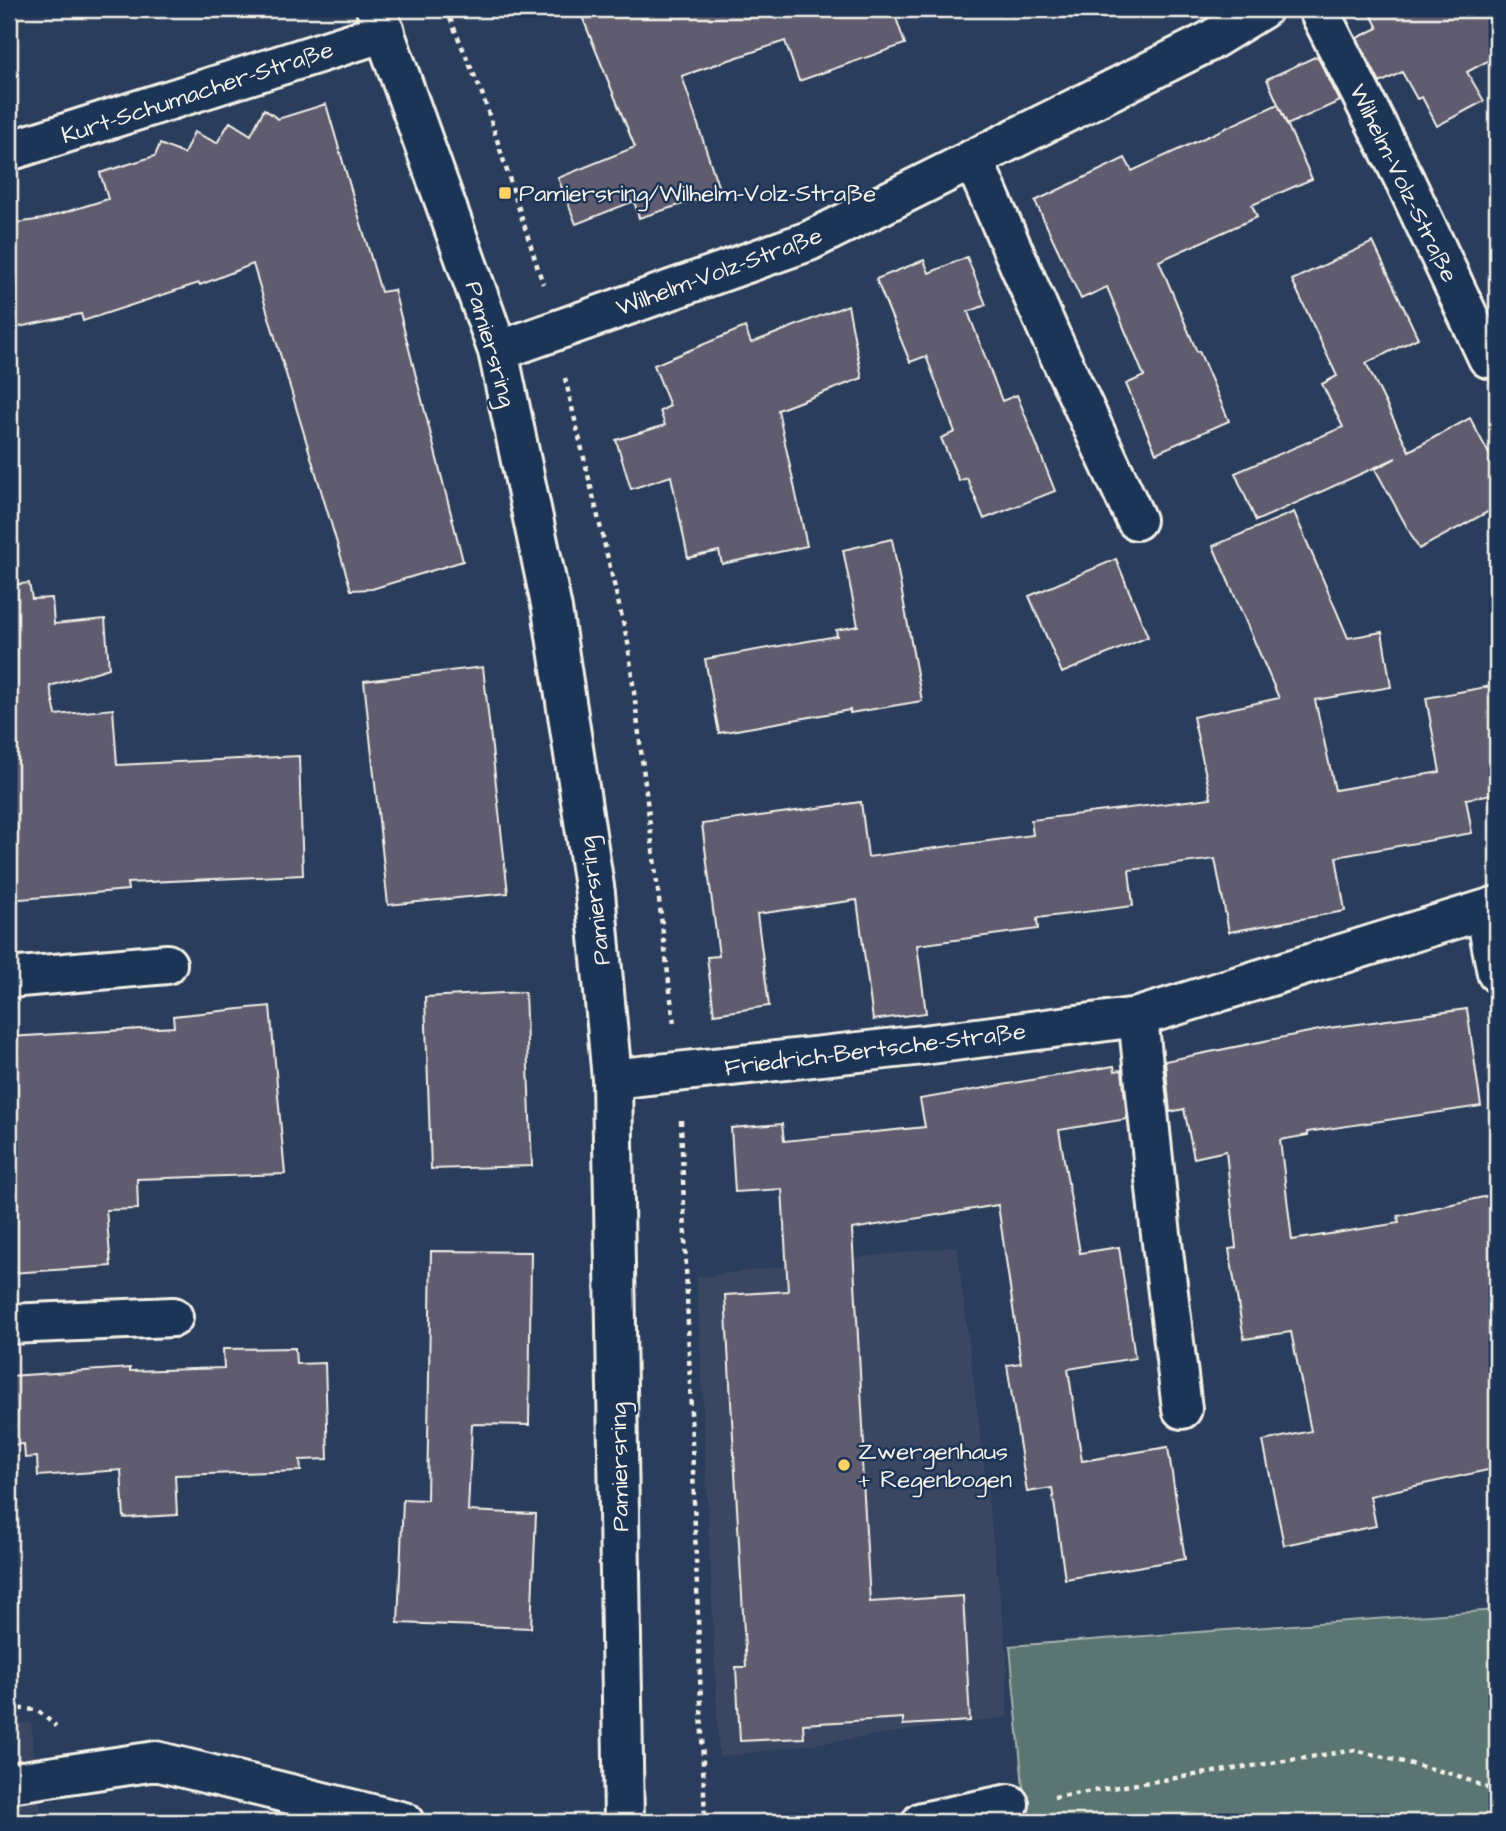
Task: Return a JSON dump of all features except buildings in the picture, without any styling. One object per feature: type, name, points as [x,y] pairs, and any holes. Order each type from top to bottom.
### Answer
[{"type":"street","name":"Wilhelm-Volz-Straße","points":[[498,351],[809,241],[1208,43],[1262,9]]},
{"type":"street","name":"Wilhelm-Volz-Straße","points":[[1318,9],[1405,181],[1488,358]]},
{"type":"street","name":"Kurt-Schumacher-Straße","points":[[9,151],[381,20]]},
{"type":"street","name":"Pamiersring","points":[[381,20],[498,351],[552,609],[595,893],[612,1079],[624,1822]]},
{"type":"street","points":[[973,159],[1051,337],[1136,520]]},
{"type":"street","name":"Friedrich-Bertsche-Straße","points":[[612,1079],[923,1045],[1139,1017],[1491,908],[1497,973]]},
{"type":"street","points":[[9,978],[167,964]]},
{"type":"street","points":[[1139,1017],[1182,1409]]},
{"type":"street","points":[[9,1324],[173,1317]]},
{"type":"street","points":[[9,1783],[156,1761],[404,1822]]},
{"type":"street","points":[[922,1822],[1009,1804]]},
{"type":"path","points":[[679,1071],[705,1822]]},
{"type":"path","points":[[1009,1804],[1355,1750],[1456,1775],[1497,1792]]},
{"type":"shaded area","name":"Zwergenhaus + Regenbogen","points":[[957,1246],[1007,1654],[1007,1717],[719,1757],[697,1277]]},
{"type":"shaded area","points":[[9,1722],[31,1723],[42,1822],[9,1822]]},
{"type":"green space","points":[[1497,1610],[1497,1822],[1030,1822],[1023,1787],[1010,1646]]},
{"type":"place","name":"Pamiersring/Wilhelm-Volz-Straße","points":[[505,193]]},
{"type":"place","name":"Zwergenhaus + Regenbogen","points":[[844,1465]]}]
